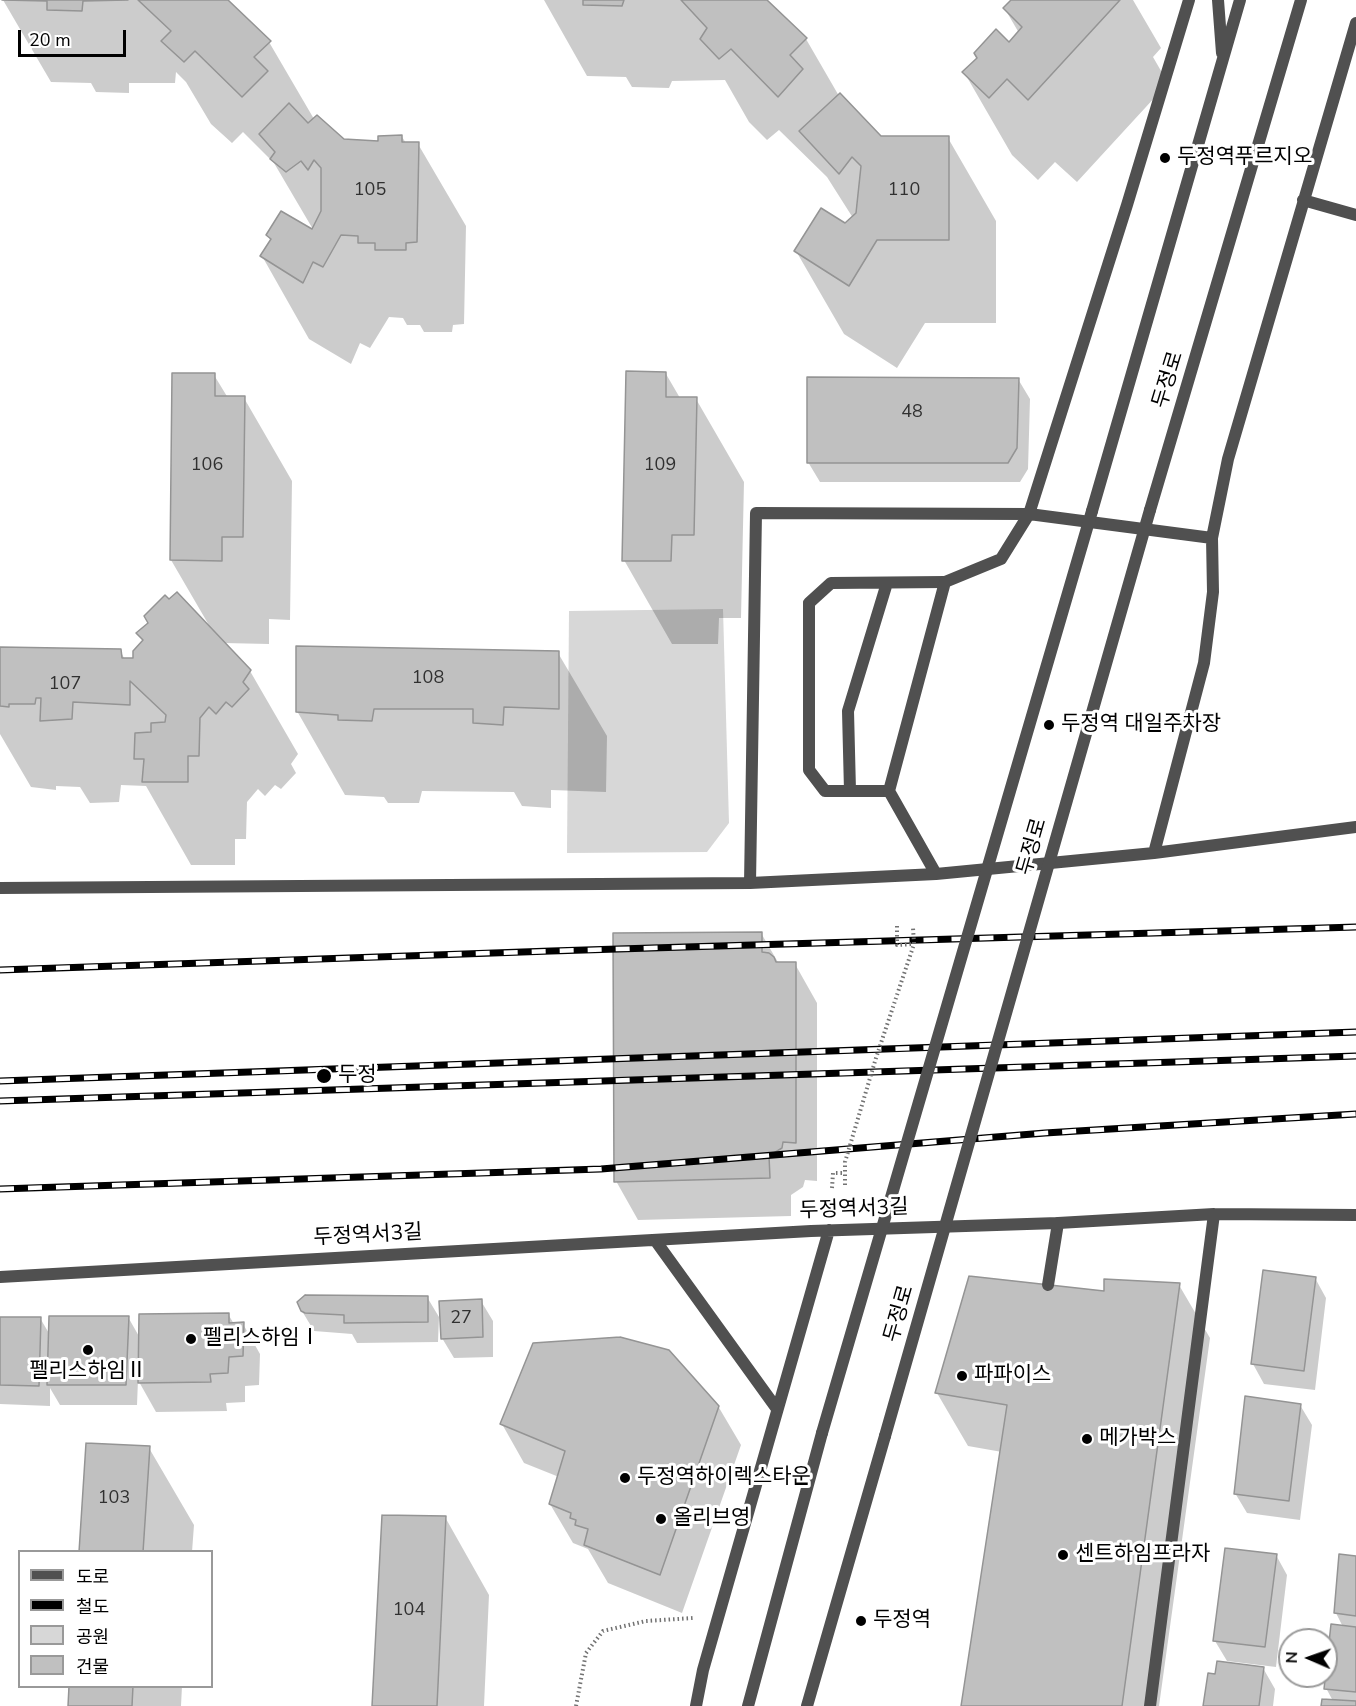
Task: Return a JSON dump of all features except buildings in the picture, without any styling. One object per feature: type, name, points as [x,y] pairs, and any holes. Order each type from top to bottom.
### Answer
[{"type":"street","points":[[889,791],[825,791],[809,770],[809,603],[831,583],[945,582],[1001,559],[1029,514],[1127,206],[1189,0]]},
{"type":"street","points":[[1218,0],[1223,62]]},
{"type":"street","name":"두정로","points":[[748,1706],[822,1433],[1240,0]]},
{"type":"street","name":"두정로","points":[[807,1706],[1150,510],[1301,0]]},
{"type":"street","points":[[1154,853],[1204,663],[1213,592],[1212,538],[1228,459],[1356,23]]},
{"type":"street","points":[[1303,200],[1356,215]]},
{"type":"street","points":[[750,884],[756,513],[1029,514],[1212,538]]},
{"type":"street","points":[[936,874],[889,791],[945,582]]},
{"type":"street","points":[[850,791],[848,711],[887,583]]},
{"type":"street","points":[[0,888],[750,884],[936,874],[1154,853],[1356,827]]},
{"type":"street","points":[[1150,1706],[1214,1214]]},
{"type":"street","name":"두정역서3길","points":[[0,1277],[829,1230],[1058,1223],[1214,1214],[1356,1215]]},
{"type":"street","points":[[1048,1285],[1058,1223]]},
{"type":"street","points":[[696,1706],[703,1670],[829,1230]]},
{"type":"street","points":[[655,1240],[777,1409]]},
{"type":"path","points":[[897,926],[897,945],[914,944]]},
{"type":"path","points":[[845,1185],[845,1162],[914,944],[913,928]]},
{"type":"path","points":[[832,1188],[832,1173],[845,1173]]},
{"type":"path","points":[[576,1706],[586,1653],[603,1631],[646,1621],[702,1618]]},
{"type":"green space","points":[[723,609],[729,823],[707,852],[567,853],[569,611]]},
{"type":"railway","points":[[0,970],[1356,927]]},
{"type":"railway","points":[[0,1081],[1356,1032]]},
{"type":"railway","points":[[0,1101],[1356,1056]]},
{"type":"railway","points":[[0,1189],[601,1169],[1045,1133],[1356,1114]]},
{"type":"place","name":"두정역푸르지오","points":[[1165,158]]},
{"type":"place","name":"두정역 대일주차장","points":[[1049,725]]},
{"type":"place","name":"두정","points":[[324,1076]]},
{"type":"place","name":"펠리스하임Ⅰ","points":[[191,1339]]},
{"type":"place","name":"펠리스하임Ⅱ","points":[[88,1350]]},
{"type":"place","name":"파파이스","points":[[962,1376]]},
{"type":"place","name":"메가박스","points":[[1087,1439]]},
{"type":"place","name":"두정역하이렉스타운","points":[[625,1478]]},
{"type":"place","name":"올리브영","points":[[661,1519]]},
{"type":"place","name":"센트하임프라자","points":[[1063,1555]]},
{"type":"place","name":"두정역","points":[[861,1621]]}]
